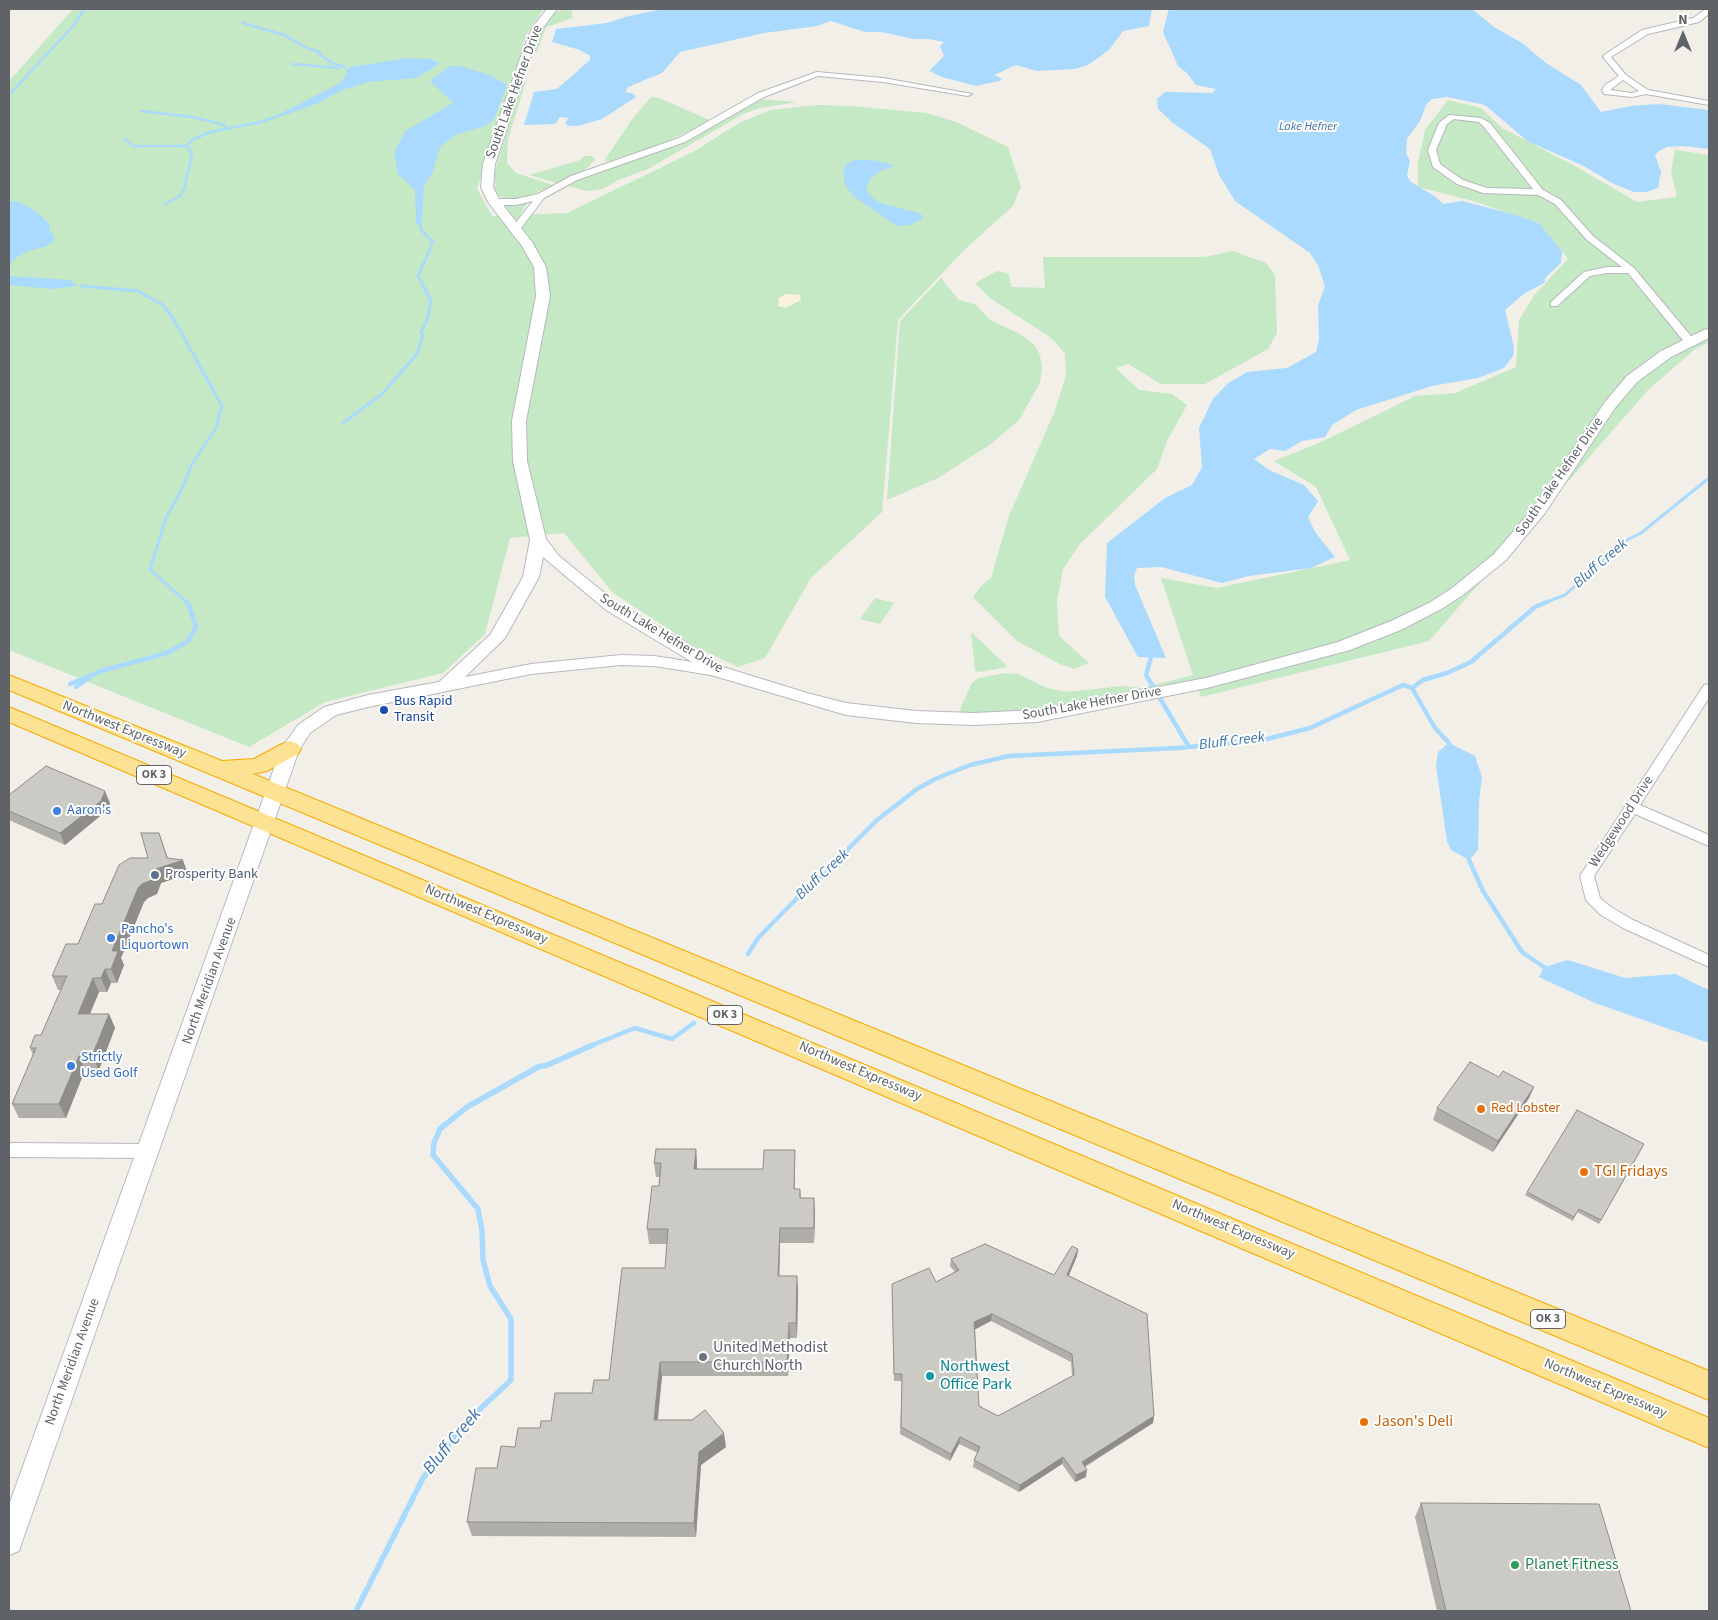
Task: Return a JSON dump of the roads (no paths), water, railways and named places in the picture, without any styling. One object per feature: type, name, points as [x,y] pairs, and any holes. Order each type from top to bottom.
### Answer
[{"type":"highway","name":"Northwest Expressway","points":[[9,682],[1709,1386]]},
{"type":"highway","name":"Northwest Expressway","points":[[9,714],[1709,1433]]},
{"type":"highway","points":[[218,768],[259,766],[290,749]]},
{"type":"street","name":"South Lake Hefner Drive","points":[[552,9],[534,35],[489,164],[487,187],[494,202],[528,245],[540,267],[543,296],[519,421],[520,461],[538,540],[552,559],[612,607],[680,646],[717,671],[801,698],[846,709],[916,717],[974,719],[1036,716],[1142,696],[1245,673],[1344,646],[1397,625],[1457,592],[1500,557],[1540,510],[1610,405],[1632,379],[1666,354],[1709,333]]},
{"type":"street","points":[[1646,92],[1623,77],[1608,57],[1610,53],[1645,32],[1696,20],[1709,11]]},
{"type":"street","points":[[494,202],[516,202],[541,196],[593,169],[682,140],[760,95],[817,74],[883,80],[968,94]]},
{"type":"street","points":[[1623,77],[1608,87],[1607,92],[1632,95],[1646,92],[1709,103]]},
{"type":"street","points":[[1540,192],[1486,191],[1460,182],[1447,174],[1436,165],[1432,150],[1443,123],[1458,116],[1481,120],[1494,131],[1540,192],[1558,202],[1570,213],[1590,238],[1631,270],[1691,342]]},
{"type":"street","points":[[515,230],[541,196]]},
{"type":"street","points":[[1554,304],[1587,274],[1607,270],[1631,270]]},
{"type":"street","name":"North Meridian Avenue","points":[[9,1542],[266,822],[290,749],[304,729],[330,711],[445,685],[497,638],[531,577],[538,540]]},
{"type":"street","points":[[445,685],[531,669],[591,662],[654,661],[717,671]]},
{"type":"street","name":"Wedgewood Drive","points":[[1709,688],[1704,705],[1632,807],[1587,876],[1593,900],[1606,911],[1628,924],[1709,961]]},
{"type":"street","points":[[1632,807],[1709,841]]},
{"type":"street","points":[[9,1150],[149,1151]]},
{"type":"water","points":[[663,9],[1152,9],[1149,26],[1123,31],[1109,50],[1088,65],[1075,69],[1037,71],[1016,65],[994,75],[1002,79],[999,81],[976,86],[942,77],[929,71],[944,56],[940,46],[944,42],[914,39],[881,32],[865,32],[831,21],[817,26],[764,33],[680,52],[662,73],[628,87],[625,92],[634,94],[636,97],[602,119],[578,126],[569,126],[565,124],[568,118],[560,117],[555,124],[524,125],[534,92],[557,89],[590,60],[590,56],[580,50],[552,42],[556,29],[607,23]]},
{"type":"water","name":"Lake Hefner","points":[[1169,9],[1472,9],[1494,27],[1522,43],[1546,63],[1581,85],[1601,112],[1631,106],[1659,104],[1709,110],[1709,149],[1684,146],[1667,147],[1659,151],[1655,155],[1661,172],[1658,188],[1647,192],[1634,192],[1612,183],[1584,166],[1527,141],[1485,105],[1447,97],[1432,99],[1426,105],[1420,121],[1407,139],[1406,153],[1410,161],[1407,176],[1411,182],[1436,197],[1443,204],[1462,201],[1539,223],[1562,251],[1561,263],[1546,277],[1544,283],[1525,293],[1505,310],[1514,347],[1513,356],[1504,368],[1478,378],[1432,386],[1356,410],[1332,425],[1325,437],[1302,441],[1285,451],[1270,449],[1254,459],[1269,470],[1304,485],[1318,501],[1308,517],[1315,532],[1335,557],[1311,568],[1249,576],[1222,583],[1161,567],[1137,568],[1134,576],[1135,585],[1166,658],[1138,657],[1105,597],[1107,543],[1165,498],[1192,485],[1202,467],[1199,428],[1213,399],[1227,384],[1247,372],[1287,368],[1316,352],[1319,339],[1318,306],[1325,286],[1318,265],[1310,253],[1235,201],[1219,175],[1210,149],[1173,123],[1158,109],[1157,99],[1165,92],[1212,93],[1216,89],[1196,85],[1187,73],[1178,66],[1163,32]]},
{"type":"water","points":[[408,58],[429,59],[439,62],[439,64],[417,78],[368,82],[340,91],[319,103],[288,114],[278,115],[340,83],[346,76],[346,70],[350,67]]},
{"type":"water","points":[[449,66],[460,66],[489,75],[507,85],[494,119],[488,125],[455,135],[440,147],[432,174],[424,185],[422,223],[416,225],[415,190],[398,174],[394,153],[405,131],[453,103],[430,81]]},
{"type":"water","points":[[855,160],[873,160],[893,165],[893,167],[882,170],[871,178],[866,187],[868,193],[881,203],[919,213],[923,216],[921,220],[910,225],[897,226],[852,195],[845,184],[843,174],[846,164]]},
{"type":"water","points":[[9,201],[18,202],[36,211],[49,224],[50,231],[55,237],[54,241],[47,246],[28,251],[14,259],[9,266]]},
{"type":"water","points":[[9,276],[70,280],[77,286],[53,289],[9,285]]},
{"type":"water","points":[[1449,743],[1475,756],[1482,777],[1479,802],[1478,850],[1469,860],[1451,850],[1447,841],[1436,766],[1438,752]]},
{"type":"water","points":[[1568,960],[1625,978],[1675,974],[1709,990],[1709,1043],[1595,1003],[1539,977],[1544,967]]},
{"type":"waterway","points":[[9,95],[74,25],[84,9]]},
{"type":"waterway","points":[[243,23],[284,35],[307,48],[320,52],[319,54],[332,63],[345,67]]},
{"type":"waterway","points":[[293,64],[338,68]]},
{"type":"waterway","points":[[141,111],[193,117],[225,125],[225,129]]},
{"type":"waterway","points":[[187,146],[192,140],[210,132],[261,122],[289,112]]},
{"type":"waterway","points":[[125,139],[133,146],[187,146]]},
{"type":"waterway","points":[[165,204],[180,196],[184,189],[192,155],[187,146]]},
{"type":"waterway","points":[[420,225],[421,230],[433,242],[424,263]]},
{"type":"waterway","points":[[343,423],[382,394],[417,354],[423,335],[421,332],[427,320],[431,301],[418,276],[424,262]]},
{"type":"waterway","points":[[82,286],[138,291],[163,305],[173,318],[222,406],[216,428],[192,464],[182,489],[166,518],[150,569],[187,603]]},
{"type":"waterway","name":"Bluff Creek","points":[[1544,603],[1565,595],[1625,541],[1641,533],[1709,478]]},
{"type":"waterway","name":"Bluff Creek","points":[[1412,688],[1423,680],[1447,673],[1471,662],[1535,607],[1547,602]]},
{"type":"waterway","points":[[70,684],[101,671],[167,653],[188,641],[196,627],[187,603]]},
{"type":"waterway","points":[[1151,657],[1146,675],[1189,747]]},
{"type":"waterway","points":[[76,687],[89,678]]},
{"type":"waterway","name":"Bluff Creek","points":[[1189,747],[1267,739],[1310,728],[1403,685],[1412,688]]},
{"type":"waterway","points":[[1412,688],[1435,728],[1449,743]]},
{"type":"waterway","name":"Bluff Creek","points":[[748,954],[758,938],[810,885],[838,864],[848,849],[877,820],[917,789],[935,779],[970,765],[1009,756],[1189,747]]},
{"type":"waterway","points":[[1469,860],[1483,891],[1522,952],[1544,967]]},
{"type":"waterway","name":"Bluff Creek","points":[[590,1046],[635,1028],[672,1039],[694,1023]]},
{"type":"waterway","name":"Bluff Creek","points":[[356,1611],[423,1478],[463,1425],[511,1380],[511,1319],[490,1286],[483,1260],[482,1231],[478,1209],[433,1155],[434,1143],[440,1129],[467,1107],[540,1066],[545,1066],[593,1045]]},
{"type":"place","name":"Bus Rapid Transit","points":[[384,710]]},
{"type":"place","name":"Aaron's","points":[[57,811]]},
{"type":"place","name":"Prosperity Bank","points":[[155,875]]},
{"type":"place","name":"Pancho's Liquortown","points":[[111,938]]},
{"type":"place","name":"Strictly Used Golf","points":[[71,1066]]},
{"type":"place","name":"Red Lobster","points":[[1481,1109]]},
{"type":"place","name":"TGI Fridays","points":[[1584,1172]]},
{"type":"place","name":"United Methodist Church North","points":[[703,1357]]},
{"type":"place","name":"Northwest Office Park","points":[[930,1376]]},
{"type":"place","name":"Jason's Deli","points":[[1364,1422]]},
{"type":"place","name":"Planet Fitness","points":[[1515,1565]]}]
